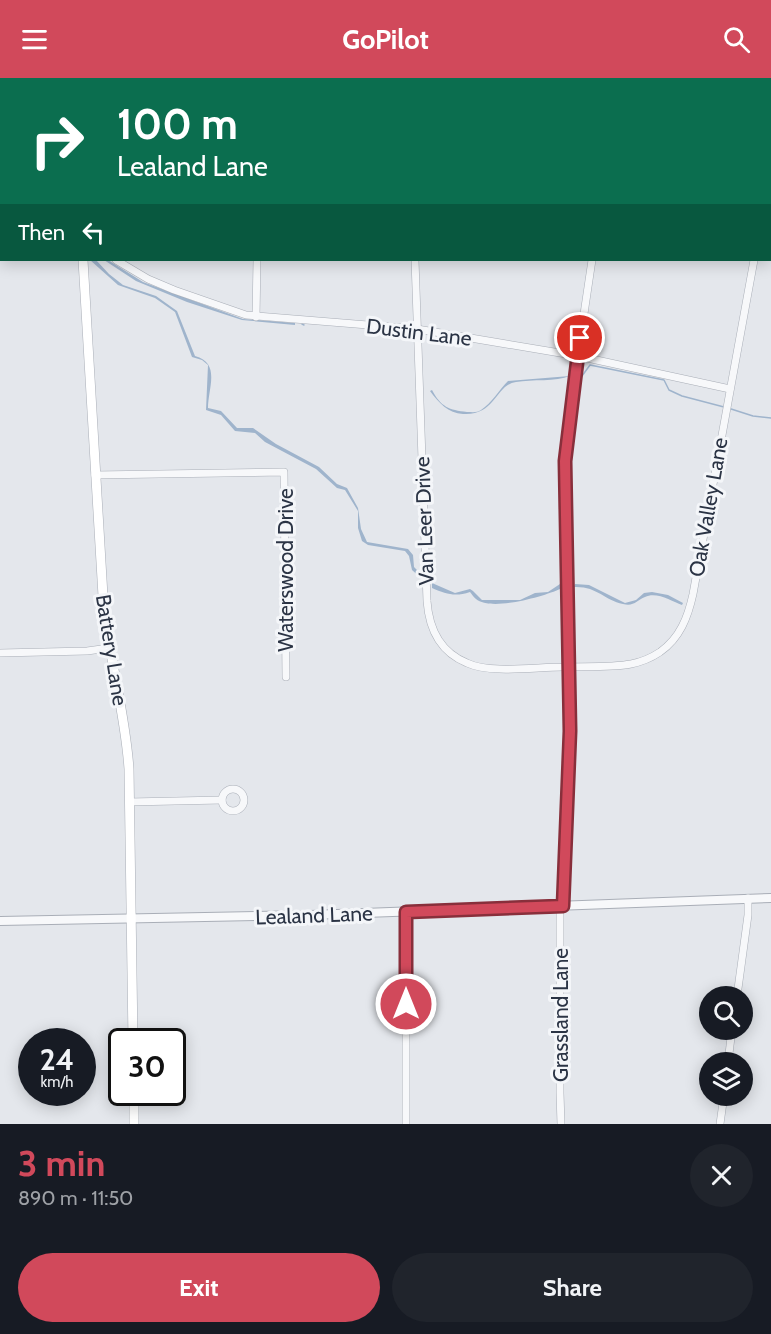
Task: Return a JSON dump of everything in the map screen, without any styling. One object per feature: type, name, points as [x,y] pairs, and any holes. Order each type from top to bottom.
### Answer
[{"type":"main road","name":"Battery Lane","points":[[83,261],[101,581],[109,648],[125,729],[129,802],[133,1028]]},
{"type":"main road","points":[[134,1106],[134,1124]]},
{"type":"street","name":"Dustin Lane","points":[[118,261],[148,279],[174,290],[235,312],[256,317],[417,329],[578,356],[730,389]]},
{"type":"street","points":[[256,317],[257,261]]},
{"type":"street","name":"Van Leer Drive","points":[[415,261],[427,601],[432,629],[451,654],[476,667],[498,669],[568,667]]},
{"type":"street","name":"Grassland Lane","points":[[561,1124],[562,906],[569,755],[565,461],[592,261]]},
{"type":"street","name":"Oak Valley Lane","points":[[568,667],[640,662],[661,652],[678,634],[691,604],[754,261]]},
{"type":"street","name":"Waterswood Drive","points":[[95,475],[284,472],[286,677]]},
{"type":"street","points":[[0,653],[87,651],[109,648]]},
{"type":"street","points":[[129,802],[222,800]]},
{"type":"street","points":[[738,986],[748,915],[748,898]]},
{"type":"street","name":"Lealand Lane","points":[[0,921],[406,912],[771,898]]},
{"type":"street","points":[[406,912],[406,1124]]},
{"type":"street","points":[[720,1124],[722,1106]]},
{"type":"water","points":[[91,261],[97,261],[123,285],[156,296],[177,311],[195,356],[203,359],[208,364],[211,370],[208,408],[221,411],[237,428],[253,428],[276,444],[319,467],[337,484],[347,488],[358,508],[361,529],[367,542],[408,549],[413,555],[414,567],[421,574],[421,578],[412,570],[409,556],[405,551],[368,545],[362,541],[358,528],[358,511],[345,490],[337,488],[316,469],[265,442],[255,433],[235,431],[221,415],[206,410],[208,365],[192,357],[175,312],[155,298],[118,285]]},
{"type":"water","points":[[106,261],[110,261],[143,282],[243,319],[295,323],[295,325],[242,320],[187,302],[136,281]]},
{"type":"water","points":[[570,376],[509,384],[489,406],[474,413],[463,414],[448,409],[440,403],[430,391],[432,390],[442,404],[450,409],[476,412],[489,404],[508,381]]},
{"type":"water","points":[[432,583],[455,593],[470,589],[482,600],[520,600],[535,593],[548,592],[560,584],[560,589],[518,602],[493,604],[483,603],[470,592],[455,595],[442,592],[432,588]]},
{"type":"water","points":[[575,584],[589,585],[625,603],[636,600],[644,593],[652,592],[668,595],[683,603],[682,605],[664,597],[649,595],[627,605],[595,591],[574,587]]},
{"type":"waterway","points":[[578,376],[582,376],[590,365],[664,380],[669,390],[682,396],[724,407]]},
{"type":"waterway","points":[[728,408],[753,416],[771,418]]},
{"type":"route","points":[[406,1004],[406,912],[563,906],[570,731],[565,461],[580,338]]}]
